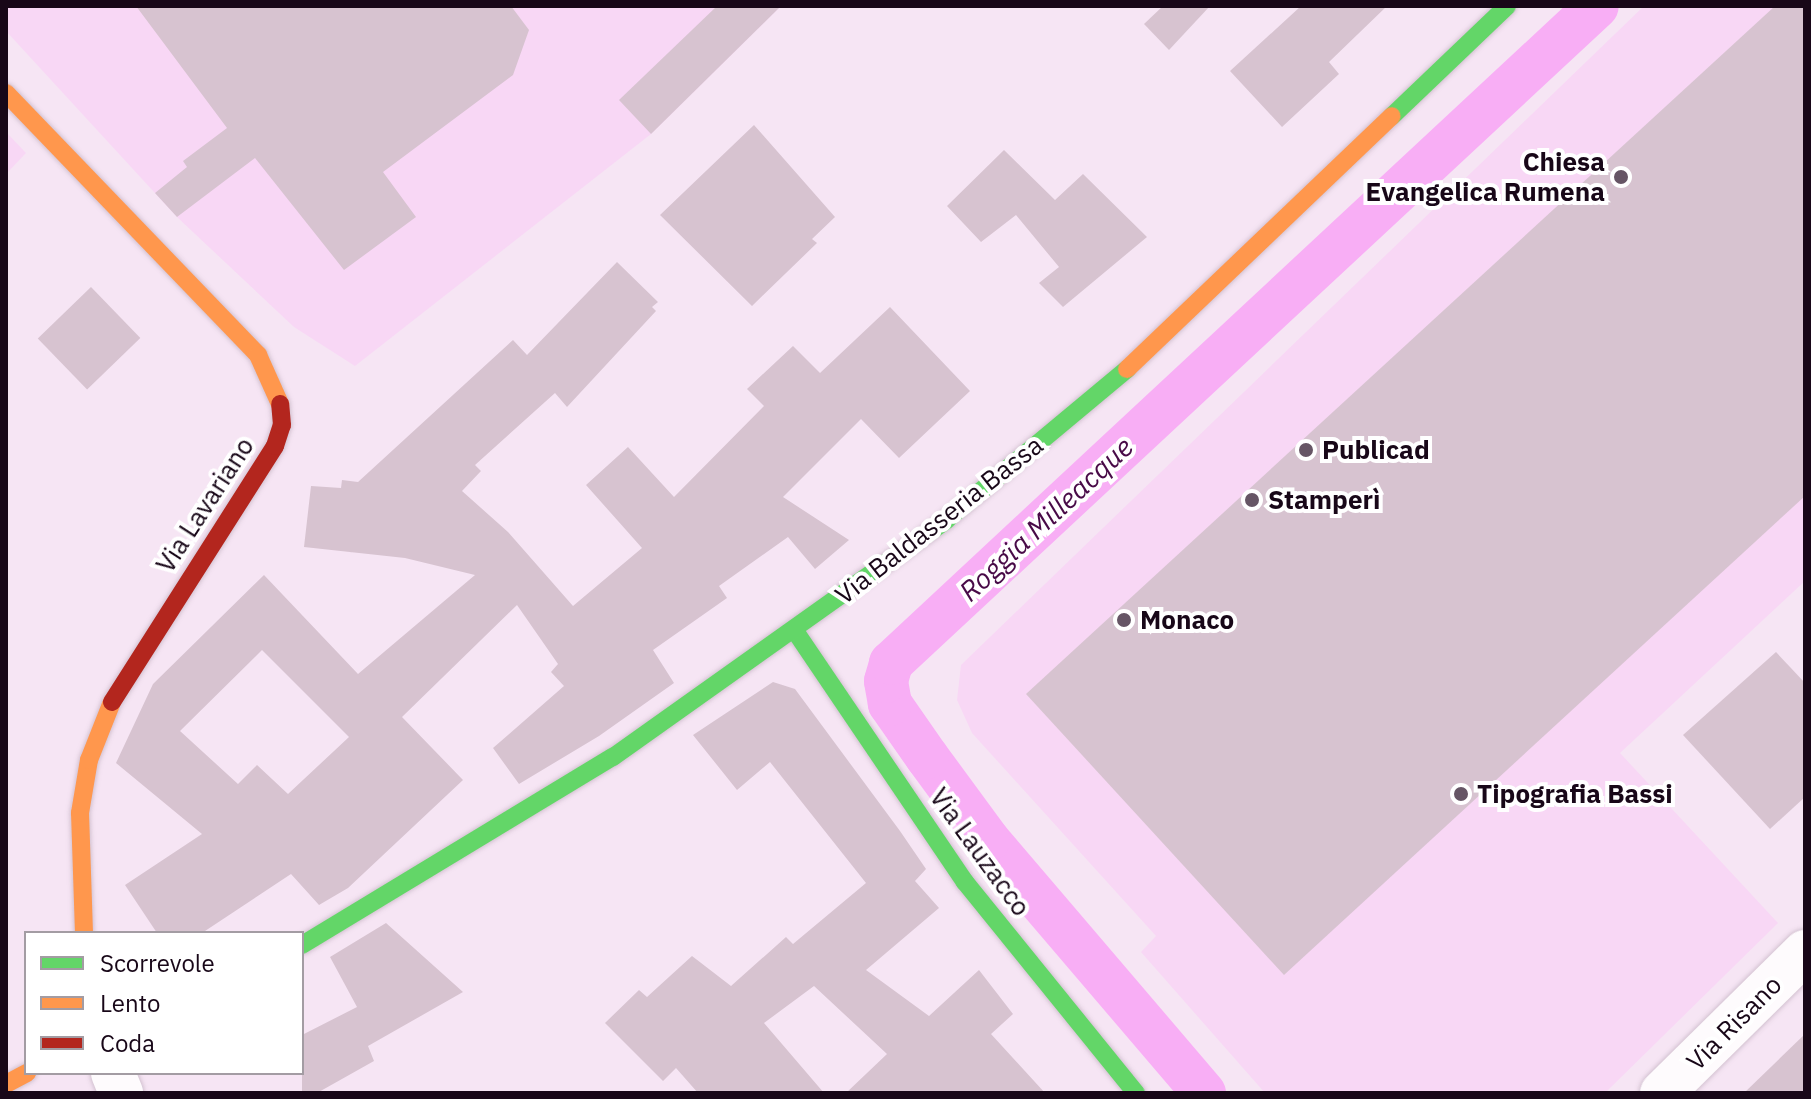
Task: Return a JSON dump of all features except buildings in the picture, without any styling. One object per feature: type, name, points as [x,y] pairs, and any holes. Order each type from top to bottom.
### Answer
[{"type":"street","name":"Via Baldasseria Bassa","points":[[304,944],[613,757],[795,631],[946,520],[1147,352],[1507,6]]},
{"type":"street","name":"Via Lavariano","points":[[6,93],[258,355],[280,401],[282,425],[275,446],[104,714],[89,760],[80,813],[84,931]]},
{"type":"street","name":"Via Lauzacco","points":[[795,631],[965,882],[1136,1093]]},
{"type":"street","name":"Via Risano","points":[[1662,1093],[1805,952]]},
{"type":"street","points":[[6,1084],[24,1075]]},
{"type":"shaded area","points":[[6,6],[781,6],[651,134],[355,366],[294,327],[177,217],[6,31]]},
{"type":"shaded area","points":[[1644,6],[1805,6],[1805,581],[1620,753],[1778,923],[1605,1093],[1265,1093],[1141,952],[1156,936],[972,733],[957,700],[961,665]]},
{"type":"shaded area","points":[[6,132],[26,153],[6,174]]},
{"type":"waterway","name":"Roggia Milleacque","points":[[1204,1093],[988,840],[927,757],[890,704],[886,681],[891,663],[1597,6]]},
{"type":"traffic: fast","points":[[1392,116],[1507,6]]},
{"type":"traffic: fast","points":[[304,944],[613,757],[946,520],[1127,369]]},
{"type":"traffic: fast","points":[[795,631],[965,882],[1136,1093]]},
{"type":"traffic: slow","points":[[6,93],[258,355],[280,404]]},
{"type":"traffic: slow","points":[[1127,369],[1392,116]]},
{"type":"traffic: slow","points":[[84,931],[80,813],[89,760],[112,702]]},
{"type":"traffic: slow","points":[[6,1084],[24,1075]]},
{"type":"traffic: jam","points":[[112,702],[275,446],[282,425],[280,404]]},
{"type":"place","name":"Chiesa Evangelica Rumena","points":[[1621,177]]},
{"type":"place","name":"Publicad","points":[[1306,450]]},
{"type":"place","name":"Stamperì","points":[[1252,500]]},
{"type":"place","name":"Monaco","points":[[1124,620]]},
{"type":"place","name":"Tipografia Bassi","points":[[1461,794]]}]
